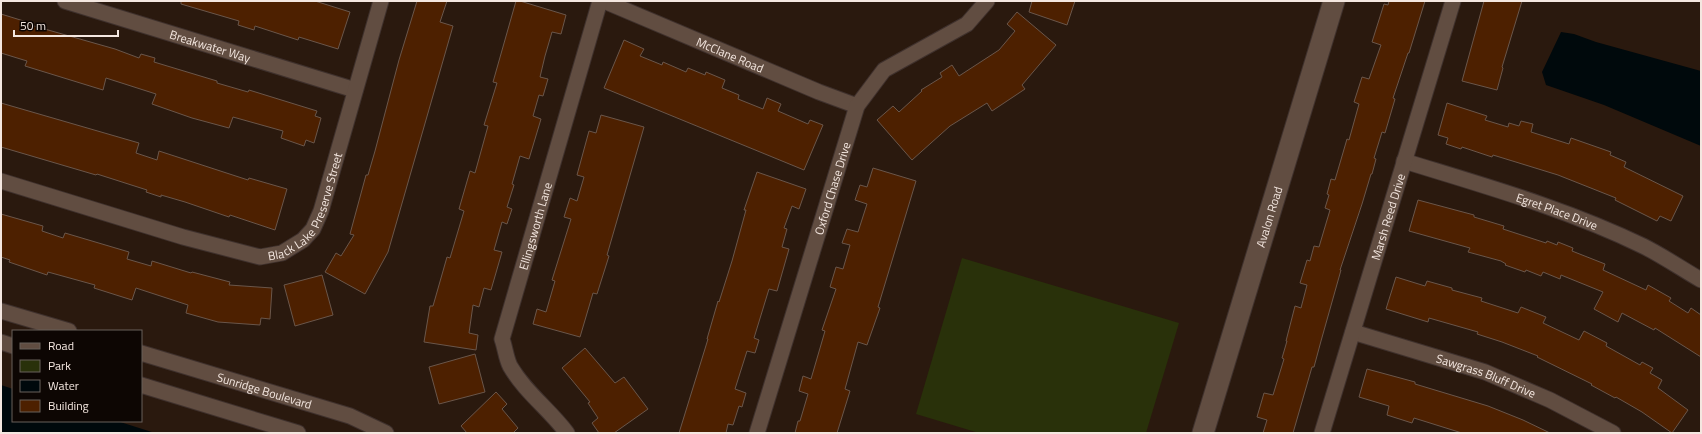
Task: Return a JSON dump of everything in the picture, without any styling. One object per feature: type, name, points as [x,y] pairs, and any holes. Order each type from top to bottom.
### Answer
[{"type":"main road","name":"Avalon Road","points":[[1203,433],[1334,1]]},
{"type":"street","name":"Breakwater Way","points":[[65,1],[355,90]]},
{"type":"street","name":"Black Lake Preserve Street","points":[[1,181],[183,237],[260,257],[282,252],[303,240],[313,228],[321,211],[380,1]]},
{"type":"street","name":"Ellingsworth Lane","points":[[567,433],[524,387],[510,364],[502,339],[600,1]]},
{"type":"street","name":"McClane Road","points":[[604,1],[819,92],[857,106]]},
{"type":"street","name":"Oxford Chase Drive","points":[[757,433],[857,106],[884,70],[967,24],[988,1]]},
{"type":"street","name":"Marsh Reed Drive","points":[[1322,433],[1453,1]]},
{"type":"street","name":"Egret Place Drive","points":[[1404,161],[1525,199],[1584,220],[1643,247],[1701,280]]},
{"type":"street","points":[[1,311],[66,330]]},
{"type":"street","name":"Sawgrass Bluff Drive","points":[[1353,332],[1485,372],[1550,400],[1613,433]]},
{"type":"street","points":[[1,342],[12,346]]},
{"type":"street","name":"Sunridge Boulevard","points":[[142,353],[344,414],[386,433]]},
{"type":"street","points":[[142,385],[298,433]]},
{"type":"green space","points":[[962,258],[1179,323],[1146,433],[979,433],[916,414]]},
{"type":"water","points":[[1561,32],[1574,34],[1596,42],[1701,71],[1701,146],[1604,105],[1546,85],[1542,72]]},
{"type":"water","points":[[1,385],[12,389],[12,422],[120,422],[155,433],[1,433]]},
{"type":"building","points":[[181,1],[315,1],[350,12],[338,49],[299,37],[298,40],[255,26],[254,30],[238,25],[239,21],[181,4]]},
{"type":"building","points":[[417,1],[447,1],[440,22],[453,26],[388,252],[365,294],[325,272],[336,253],[341,256],[354,235],[350,234]]},
{"type":"building","points":[[516,1],[566,15],[561,34],[552,32],[545,56],[540,77],[548,79],[543,96],[539,95],[533,116],[541,119],[529,159],[520,156],[512,184],[514,185],[507,207],[512,209],[507,224],[502,222],[494,250],[502,252],[491,290],[484,288],[479,307],[473,305],[469,333],[478,335],[476,350],[424,342],[430,306],[433,306],[447,257],[450,258],[464,211],[459,209],[470,171],[475,173],[488,126],[484,125],[497,83],[493,82]]},
{"type":"building","points":[[1032,1],[1075,1],[1067,25],[1029,12]]},
{"type":"building","points":[[1389,1],[1425,1],[1393,98],[1395,99],[1385,133],[1382,132],[1374,158],[1376,159],[1372,174],[1340,270],[1314,367],[1312,367],[1293,433],[1263,433],[1267,420],[1257,417],[1264,393],[1273,395],[1284,359],[1282,358],[1295,306],[1301,308],[1307,285],[1300,283],[1307,260],[1310,261],[1314,246],[1319,247],[1330,210],[1325,208],[1329,195],[1327,194],[1331,179],[1335,180],[1347,139],[1349,140],[1359,104],[1354,102],[1362,77],[1369,79],[1381,45],[1372,42],[1384,4],[1388,5]]},
{"type":"building","points":[[1484,1],[1522,1],[1502,67],[1497,90],[1462,81]]},
{"type":"building","points":[[1017,12],[1056,45],[1022,85],[1025,89],[992,111],[987,103],[950,126],[912,160],[877,120],[893,106],[899,112],[922,91],[921,90],[942,77],[940,73],[952,65],[959,76],[999,50],[1015,31],[1007,24]]},
{"type":"building","points":[[1,14],[27,22],[27,24],[115,49],[139,58],[141,54],[155,58],[154,62],[217,81],[217,83],[248,92],[249,90],[317,111],[315,116],[321,118],[314,143],[306,140],[304,146],[281,138],[283,131],[233,117],[229,128],[192,118],[152,104],[156,94],[106,78],[103,90],[25,66],[27,61],[1,53]]},
{"type":"building","points":[[624,40],[644,49],[640,56],[662,65],[663,62],[686,72],[688,68],[705,75],[706,72],[725,80],[722,88],[739,95],[738,99],[763,109],[767,98],[781,104],[778,111],[808,124],[810,120],[823,125],[804,170],[604,88]]},
{"type":"building","points":[[1,103],[139,143],[136,153],[157,160],[159,151],[248,180],[249,178],[287,189],[275,230],[161,195],[161,197],[146,192],[147,190],[97,174],[96,175],[1,147]]},
{"type":"building","points":[[1447,103],[1487,116],[1485,120],[1508,127],[1509,123],[1519,126],[1521,121],[1533,124],[1531,132],[1569,144],[1571,138],[1611,152],[1610,155],[1626,162],[1624,167],[1683,196],[1671,221],[1660,216],[1657,221],[1615,200],[1616,198],[1558,175],[1493,155],[1492,157],[1462,147],[1461,149],[1446,144],[1448,138],[1438,135]]},
{"type":"building","points":[[601,115],[644,127],[607,255],[609,256],[597,294],[593,293],[580,337],[533,324],[537,309],[546,312],[555,281],[552,280],[571,219],[564,217],[570,198],[577,201],[584,177],[577,175],[589,131],[596,133]]},
{"type":"building","points":[[873,168],[916,181],[878,307],[880,308],[867,345],[858,342],[845,389],[850,391],[837,433],[795,433],[808,394],[799,391],[803,376],[811,379],[825,331],[822,330],[836,289],[830,287],[836,267],[843,269],[850,245],[842,243],[847,229],[858,232],[867,204],[855,200],[860,185],[867,187]]},
{"type":"building","points":[[757,172],[806,189],[799,209],[792,206],[784,228],[787,229],[782,247],[789,249],[777,291],[769,289],[754,338],[759,340],[755,353],[747,351],[735,389],[746,393],[742,407],[739,406],[733,425],[728,424],[726,433],[679,433],[718,301],[719,302],[732,261],[746,210],[744,210]]},
{"type":"building","points":[[1418,200],[1474,215],[1474,217],[1504,226],[1503,229],[1546,243],[1547,241],[1557,245],[1558,242],[1573,248],[1572,251],[1605,264],[1603,270],[1646,290],[1648,285],[1671,298],[1669,301],[1688,313],[1691,308],[1701,315],[1701,357],[1655,328],[1654,330],[1622,313],[1618,322],[1594,309],[1603,292],[1561,275],[1560,279],[1543,272],[1541,276],[1526,270],[1525,272],[1505,265],[1506,264],[1501,261],[1468,252],[1470,248],[1409,231]]},
{"type":"building","points":[[1,214],[43,226],[42,231],[63,238],[65,233],[129,252],[127,259],[151,266],[152,261],[191,273],[230,282],[229,285],[272,288],[270,319],[261,318],[260,325],[218,322],[186,313],[188,305],[136,288],[132,300],[94,288],[95,285],[48,272],[47,275],[9,262],[10,260],[1,257]]},
{"type":"building","points":[[322,275],[333,315],[295,326],[284,285]]},
{"type":"building","points":[[1396,277],[1425,286],[1427,281],[1452,288],[1452,290],[1482,298],[1481,301],[1518,313],[1521,307],[1546,317],[1543,323],[1579,340],[1584,331],[1607,343],[1606,346],[1640,365],[1642,362],[1653,368],[1650,373],[1662,380],[1658,388],[1688,410],[1672,433],[1642,412],[1616,397],[1615,398],[1591,385],[1592,384],[1537,357],[1538,356],[1477,334],[1478,332],[1429,318],[1428,322],[1386,309]]},
{"type":"building","points":[[585,348],[615,383],[624,377],[648,409],[614,433],[599,433],[592,423],[598,418],[588,403],[590,402],[562,368]]},
{"type":"building","points":[[475,354],[485,392],[439,404],[429,367]]},
{"type":"building","points":[[1367,369],[1415,382],[1415,384],[1488,406],[1550,433],[1462,433],[1414,418],[1412,423],[1387,415],[1389,406],[1359,397]]},
{"type":"building","points":[[496,392],[507,404],[502,409],[518,428],[513,433],[467,433],[461,426]]}]
